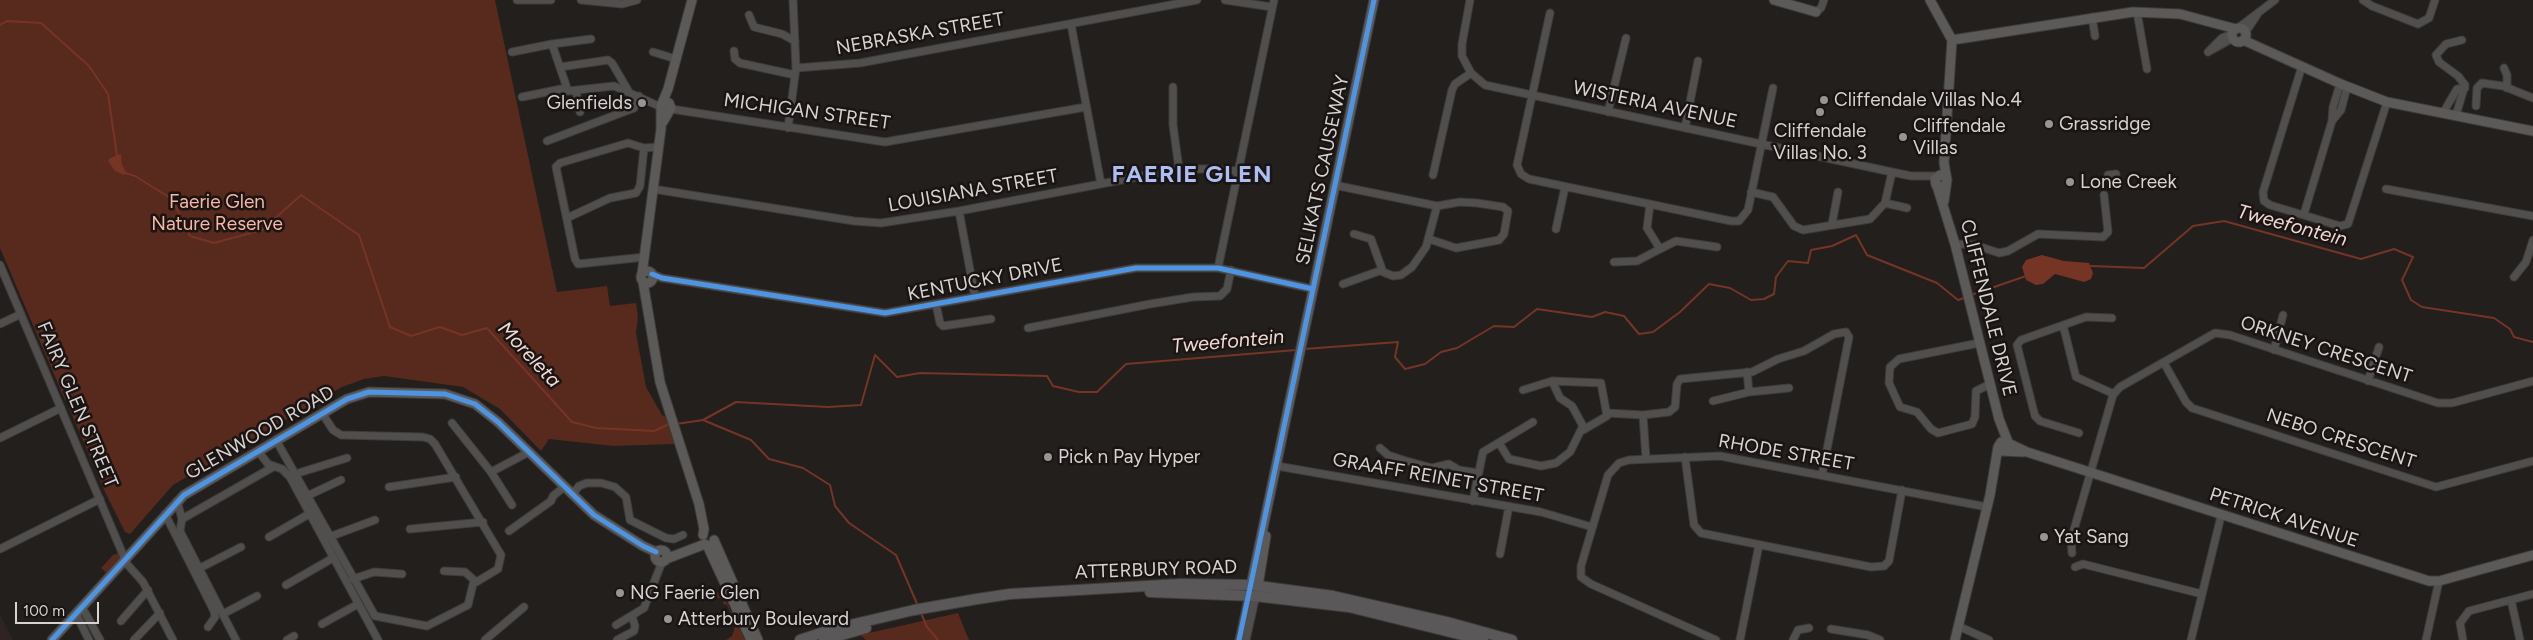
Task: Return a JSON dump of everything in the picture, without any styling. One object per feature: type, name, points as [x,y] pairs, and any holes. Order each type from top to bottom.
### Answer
[{"type":"main road","name":"ATTERBURY ROAD","points":[[800,640],[833,629],[1010,594],[1180,584],[1253,590],[1349,607],[1482,640]]},
{"type":"main road","name":"ATTERBURY ROAD","points":[[824,640],[902,616]]},
{"type":"main road","name":"ATTERBURY ROAD","points":[[1447,631],[1512,640]]},
{"type":"street","points":[[518,0],[550,0]]},
{"type":"street","points":[[581,0],[622,4],[637,0]]},
{"type":"street","points":[[692,0],[668,90],[658,147],[645,257],[648,277],[646,296],[660,382],[699,504],[707,539],[751,640]]},
{"type":"street","points":[[788,128],[795,72],[793,0]]},
{"type":"street","name":"NEBRASKA STREET","points":[[734,51],[735,58],[740,63],[795,72],[860,63],[1197,0]]},
{"type":"street","points":[[1218,268],[1273,4],[1225,0]]},
{"type":"street","name":"SELIKATS CAUSEWAY","points":[[1246,640],[1270,494],[1374,0]]},
{"type":"street","points":[[1433,175],[1452,90],[1456,84],[1471,73],[1464,63],[1462,47],[1470,0]]},
{"type":"street","points":[[1774,0],[1816,12],[1821,8],[1824,0]]},
{"type":"street","points":[[1930,0],[1952,40],[1944,163],[1940,181]]},
{"type":"street","points":[[2238,34],[2260,11],[2275,0]]},
{"type":"street","points":[[2363,0],[2372,6],[2413,23],[2426,21],[2435,0]]},
{"type":"street","points":[[1550,12],[1517,164],[1518,170],[1529,179],[1735,222],[1742,220],[1747,214],[1774,88]]},
{"type":"street","points":[[1952,40],[2092,17],[2137,12],[2170,12],[2201,19],[2238,34],[2302,66],[2387,102],[2533,131]]},
{"type":"street","points":[[2137,12],[2147,69]]},
{"type":"street","points":[[749,14],[754,26],[782,34],[795,41]]},
{"type":"street","points":[[2092,17],[2095,36]]},
{"type":"street","points":[[1071,24],[1101,184]]},
{"type":"street","points":[[1608,112],[1626,38]]},
{"type":"street","points":[[512,52],[591,39]]},
{"type":"street","points":[[2456,115],[2465,88],[2460,78],[2439,62],[2436,55],[2446,44],[2462,40]]},
{"type":"street","points":[[552,44],[566,88],[568,91],[576,91],[580,112]]},
{"type":"street","points":[[653,52],[676,59]]},
{"type":"street","points":[[560,67],[608,60],[612,63],[629,92]]},
{"type":"street","points":[[1685,128],[1698,62]]},
{"type":"street","points":[[2302,66],[2262,197],[2270,205],[2342,226],[2350,221],[2387,102]]},
{"type":"street","points":[[2504,68],[2507,75],[2506,88]]},
{"type":"street","name":"WISTERIA AVENUE","points":[[1471,73],[1485,85],[1532,96],[1940,181]]},
{"type":"street","points":[[2476,106],[2477,88],[2480,84],[2486,83],[2533,98]]},
{"type":"street","points":[[2304,214],[2332,121],[2333,107],[2344,85]]},
{"type":"street","name":"MICHIGAN STREET","points":[[576,91],[614,86],[666,107],[872,141],[894,142],[1086,107]]},
{"type":"street","points":[[1173,87],[1172,125],[1179,169]]},
{"type":"street","points":[[522,97],[566,88]]},
{"type":"street","points":[[2442,113],[2457,90],[2465,88]]},
{"type":"street","points":[[547,142],[634,108],[639,96]]},
{"type":"street","points":[[645,257],[578,264],[575,260],[556,169],[558,164],[628,143],[644,148],[658,147]]},
{"type":"street","points":[[567,218],[605,200],[636,193],[640,186],[644,148]]},
{"type":"street","name":"LOUISIANA STREET","points":[[653,189],[872,223],[891,223],[1179,169],[1208,168],[1238,171]]},
{"type":"street","points":[[1751,192],[1773,197],[1797,229],[1870,219],[1885,203],[1892,172]]},
{"type":"street","points":[[2108,175],[2116,174]]},
{"type":"street","name":"CLIFFENDALE DRIVE","points":[[1940,181],[1944,204],[2005,446],[1996,468],[1955,640]]},
{"type":"street","points":[[1334,185],[1436,206],[1464,202],[1503,207],[1508,211],[1504,234],[1499,240],[1462,248],[1452,248],[1429,239]]},
{"type":"street","points":[[1556,230],[1565,186]]},
{"type":"street","points":[[2386,188],[2533,216]]},
{"type":"street","points":[[1832,224],[1838,192]]},
{"type":"street","points":[[1955,244],[1974,245],[1999,253],[2008,251],[2038,234],[2099,238],[2107,235],[2108,231],[2104,195]]},
{"type":"street","points":[[1885,203],[1907,208]]},
{"type":"street","points":[[1650,204],[1647,228],[1660,249]]},
{"type":"street","points":[[1354,234],[1371,239],[1382,270],[1393,276],[1404,274],[1422,253],[1429,239],[1436,206]]},
{"type":"street","points":[[959,211],[975,297]]},
{"type":"street","points":[[2514,277],[2526,262],[2533,240]]},
{"type":"street","points":[[1614,262],[1637,261],[1676,241],[1717,247]]},
{"type":"street","name":"FAIRY GLEN STREET","points":[[0,265],[130,568],[137,573],[148,590],[173,640]]},
{"type":"street","name":"KENTUCKY DRIVE","points":[[648,277],[893,313],[1128,268],[1218,268],[1314,289]]},
{"type":"street","points":[[1028,328],[1150,304],[1193,297],[1220,296],[1227,289],[1231,270]]},
{"type":"street","points":[[1343,284],[1382,270]]},
{"type":"street","points":[[936,304],[940,323],[944,326],[992,319]]},
{"type":"street","points":[[0,324],[21,314]]},
{"type":"street","points":[[2274,350],[2283,315]]},
{"type":"street","points":[[2079,433],[2040,421],[2035,416],[2017,347],[2020,340],[2091,316],[2112,318]]},
{"type":"street","points":[[2063,325],[2075,376],[2080,380],[2114,394],[2071,540],[2072,553]]},
{"type":"street","points":[[1607,413],[1643,415],[1672,410],[1676,403],[1677,384],[1680,379],[1747,372],[1783,357],[1804,351],[1834,334],[1846,332],[1849,337],[1822,475]]},
{"type":"street","name":"ORKNEY CRESCENT","points":[[2114,394],[2120,387],[2217,333],[2443,404],[2533,381]]},
{"type":"street","points":[[1980,343],[1899,359],[1890,367],[1889,383],[1898,406],[1917,412],[1931,429],[1938,433],[1972,424],[1975,417],[1976,391],[1990,384]]},
{"type":"street","points":[[2368,381],[2379,346]]},
{"type":"street","name":"NEBO CRESCENT","points":[[2164,363],[2186,402],[2192,408],[2436,487],[2533,462]]},
{"type":"street","points":[[1747,372],[1750,392]]},
{"type":"street","points":[[1552,381],[1560,398],[1575,410],[1582,423],[1582,430]]},
{"type":"street","points":[[1499,443],[1506,456],[1514,461],[1547,466],[1565,457],[1582,430],[1604,419],[1607,413],[1603,386],[1599,382],[1552,381],[1522,390]]},
{"type":"street","points":[[1713,401],[1750,392],[1789,388]]},
{"type":"street","name":"GLENWOOD ROAD","points":[[52,640],[177,501],[192,490],[322,413],[347,399],[369,392],[449,395],[467,401],[483,410],[594,515],[660,557]]},
{"type":"street","points":[[0,438],[61,408]]},
{"type":"street","points":[[276,440],[375,616],[427,626],[468,605],[475,581],[496,571],[502,562],[501,553],[456,477],[430,438],[341,435],[333,430],[322,413]]},
{"type":"street","points":[[1643,415],[1646,459]]},
{"type":"street","points":[[1473,501],[1483,452],[1533,422]]},
{"type":"street","points":[[452,423],[491,472],[512,505]]},
{"type":"street","name":"PETRICK AVENUE","points":[[2005,446],[2412,576],[2439,581],[2533,555]]},
{"type":"street","points":[[1380,448],[1388,455],[1432,468],[1448,464],[1459,470],[1478,472]]},
{"type":"street","points":[[258,451],[273,467],[286,472],[378,640]]},
{"type":"street","points":[[491,472],[529,452]]},
{"type":"street","name":"RHODE STREET","points":[[1716,640],[1583,579],[1581,566],[1611,470],[1625,461],[1720,456],[1987,507]]},
{"type":"street","points":[[1685,457],[1696,529],[1701,533],[1871,567],[1884,566],[1890,558],[1902,490]]},
{"type":"street","points":[[295,474],[347,458]]},
{"type":"street","name":"GRAAFF REINET STREET","points":[[1277,466],[1509,506],[1552,515],[1592,527]]},
{"type":"street","points":[[182,519],[273,467]]},
{"type":"street","points":[[389,487],[456,477]]},
{"type":"street","points":[[307,496],[341,480]]},
{"type":"street","points":[[572,495],[579,486],[587,483],[601,483],[615,487],[626,497],[630,520],[666,538],[678,538],[683,535]]},
{"type":"street","points":[[509,531],[552,501],[564,487]]},
{"type":"street","points":[[0,549],[100,499]]},
{"type":"street","points":[[177,501],[182,519],[180,531],[236,640]]},
{"type":"street","points":[[1500,554],[1509,506]]},
{"type":"street","points":[[165,514],[214,611],[215,617],[208,627]]},
{"type":"street","points":[[269,537],[309,514]]},
{"type":"street","points":[[2191,640],[2221,516]]},
{"type":"street","points":[[329,537],[374,520]]},
{"type":"street","points":[[410,529],[483,522]]},
{"type":"street","points":[[616,625],[645,606],[657,572],[660,557],[707,539]]},
{"type":"street","points":[[707,539],[758,640]]},
{"type":"street","points":[[1740,640],[1759,545]]},
{"type":"street","points":[[200,568],[241,547]]},
{"type":"street","points":[[286,585],[333,558]]},
{"type":"street","points":[[2075,567],[2083,564],[2202,594]]},
{"type":"street","points":[[444,571],[465,572],[475,581]]},
{"type":"street","points":[[353,579],[374,572],[402,574]]},
{"type":"street","points":[[2426,640],[2439,581]]},
{"type":"street","points":[[121,621],[148,590]]},
{"type":"street","name":"SELIKATS CAUSEWAY","points":[[1239,640],[1253,590]]},
{"type":"street","points":[[2463,640],[2460,628],[2464,615],[2475,609],[2533,594]]},
{"type":"street","points":[[223,614],[258,596]]},
{"type":"street","points":[[2511,600],[2520,640]]},
{"type":"street","points":[[322,624],[358,604]]},
{"type":"street","points":[[485,640],[524,607]]},
{"type":"street","points":[[79,611],[89,640]]},
{"type":"street","points":[[79,611],[100,640]]},
{"type":"street","points":[[134,640],[160,613]]},
{"type":"street","points":[[617,640],[634,632],[635,626],[632,616]]},
{"type":"street","points":[[1958,626],[1989,640]]},
{"type":"street","points":[[1793,640],[1798,630],[1809,628]]},
{"type":"street","points":[[1831,629],[1880,640]]},
{"type":"street","points":[[287,640],[294,636]]},
{"type":"shaded area","points":[[121,154],[122,165],[126,172],[124,175],[115,171],[108,161],[110,158]]},
{"type":"shaded area","points":[[2042,255],[2064,261],[2089,263],[2093,273],[2091,279],[2084,282],[2055,274],[2043,284],[2036,285],[2026,280],[2022,267],[2026,260]]},
{"type":"shaded area","points":[[0,615],[13,640],[0,640]]},
{"type":"green space","name":"Faerie Glen Nature Reserve","points":[[0,0],[495,0],[557,292],[607,286],[610,306],[636,303],[638,317],[636,333],[646,387],[662,415],[666,417],[675,444],[613,446],[549,439],[541,451],[500,409],[463,387],[384,376],[364,379],[342,387],[173,485],[130,534],[125,532],[105,492],[69,408],[68,400],[65,400],[0,248]]},
{"type":"green space","points":[[119,553],[120,559],[110,576],[101,568],[113,555]]},
{"type":"green space","points":[[718,592],[725,599],[745,640],[726,640],[732,636],[736,624],[727,605],[723,604],[724,600],[713,596],[708,601],[705,597],[707,594]]},
{"type":"green space","points":[[958,613],[969,640],[866,640],[860,635]]},
{"type":"waterway","name":"Moreleta","points":[[0,25],[7,21],[41,23],[89,66],[108,94],[117,156]]},
{"type":"waterway","name":"Moreleta","points":[[125,173],[135,176],[172,199],[190,236],[214,243],[262,230],[301,195],[359,235],[390,327],[411,336],[440,327],[462,335],[487,328],[572,422],[596,428],[654,431],[669,424]]},
{"type":"waterway","name":"Tweefontein","points":[[2091,266],[2144,268],[2193,226],[2224,221],[2361,259],[2394,249],[2413,257],[2402,280],[2411,300],[2422,307],[2494,318],[2510,329],[2514,337],[2533,342]]},
{"type":"waterway","name":"Tweefontein","points":[[1304,349],[1398,342],[1395,357],[1405,369],[1425,364],[1441,352],[1457,348],[1494,326],[1514,327],[1537,309],[1592,317],[1605,312],[1624,316],[1639,334],[1653,332],[1680,312],[1709,284],[1730,288],[1751,300],[1764,299],[1774,294],[1776,277],[1788,261],[1808,263],[1811,250],[1832,246],[1856,235],[1867,255],[1937,283],[1958,300],[1964,298]]},
{"type":"waterway","name":"Tweefontein","points":[[1971,295],[2026,276]]},
{"type":"waterway","name":"Tweefontein","points":[[703,420],[736,402],[828,407],[861,405],[875,355],[897,377],[920,373],[1047,376],[1053,386],[1079,392],[1097,392],[1126,364],[1296,350]]},
{"type":"waterway","name":"Moreleta","points":[[676,424],[703,420],[751,440],[769,459],[803,468],[830,485],[835,506],[849,523],[896,555],[918,606]]},
{"type":"waterway","name":"Moreleta","points":[[921,613],[927,627],[938,640]]},
{"type":"cycle path","points":[[1239,640],[1374,0]]},
{"type":"cycle path","points":[[652,274],[662,278],[885,313],[1136,268],[1218,268],[1313,289]]},
{"type":"cycle path","points":[[52,640],[184,495],[347,399],[369,392],[445,394],[475,404],[498,422],[594,515],[643,546],[656,552]]},
{"type":"place","name":"Cliffendale Villas No.4","points":[[1824,100]]},
{"type":"place","name":"Glenfields","points":[[642,103]]},
{"type":"place","name":"Cliffendale Villas No. 3","points":[[1820,112]]},
{"type":"place","name":"Grassridge","points":[[2049,124]]},
{"type":"place","name":"Cliffendale Villas","points":[[1903,137]]},
{"type":"place","name":"Lone Creek","points":[[2070,182]]},
{"type":"place","name":"Pick n Pay Hyper","points":[[1048,457]]},
{"type":"place","name":"Yat Sang","points":[[2044,537]]},
{"type":"place","name":"NG Faerie Glen","points":[[620,593]]},
{"type":"place","name":"Atterbury Boulevard","points":[[668,619]]},
{"type":"district","name":"FAERIE GLEN","points":[[1192,175]]}]
